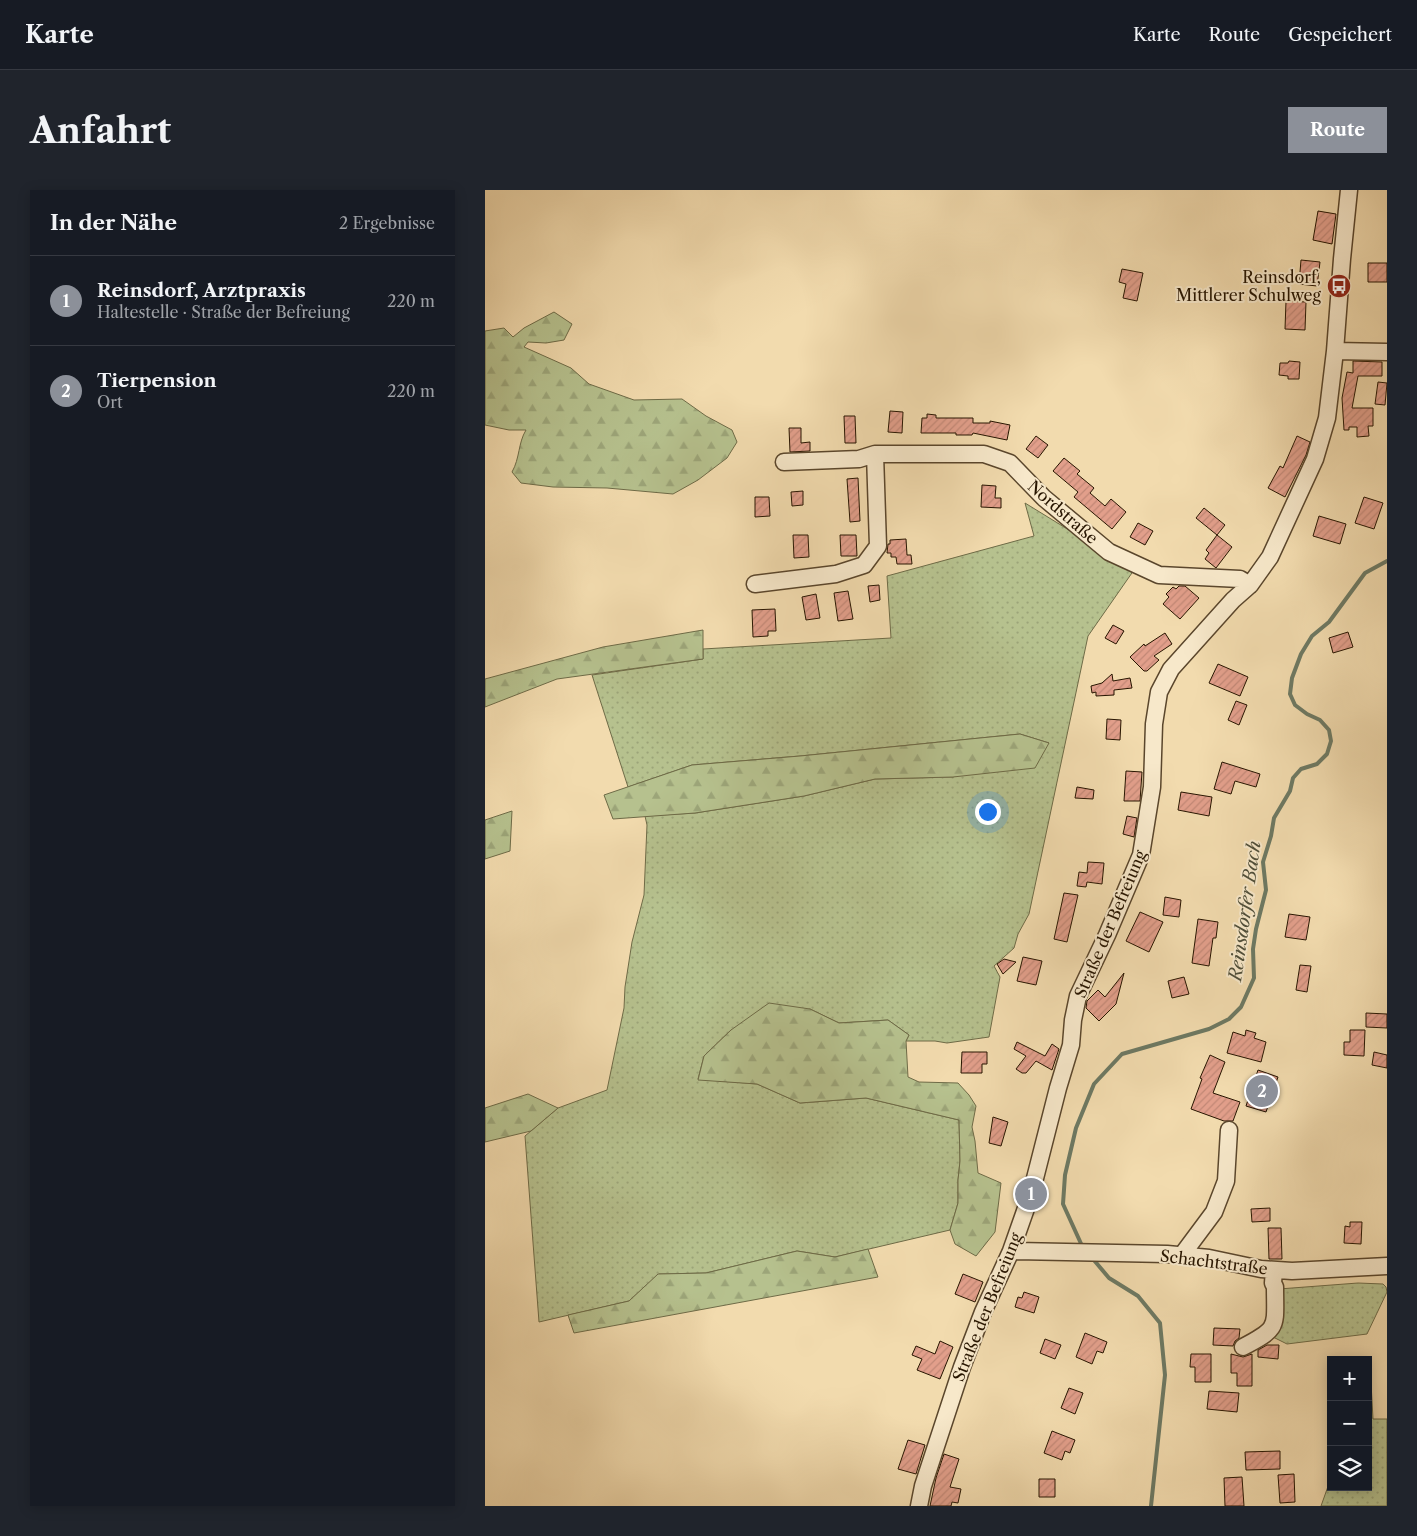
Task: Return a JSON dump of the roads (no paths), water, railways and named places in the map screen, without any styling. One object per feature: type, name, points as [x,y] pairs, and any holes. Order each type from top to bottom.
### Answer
[{"type":"street","name":"Straße der Befreiung","points":[[919,1506],[923,1486],[961,1367],[983,1312],[1011,1251],[1031,1194],[1071,1045],[1077,996],[1111,926],[1141,855],[1152,788],[1154,724],[1159,692],[1171,669],[1233,600],[1250,585],[1270,557],[1315,458],[1327,418],[1335,351],[1349,190]]},
{"type":"street","points":[[1335,351],[1387,352]]},
{"type":"street","points":[[755,584],[836,574],[864,565],[877,546],[875,454]]},
{"type":"street","name":"Nordstraße","points":[[784,462],[859,459],[875,454],[984,454],[1010,463],[1044,498],[1109,552],[1159,576],[1240,579],[1250,585]]},
{"type":"street","points":[[1182,1255],[1214,1212],[1226,1181],[1229,1130]]},
{"type":"street","name":"Schachtstraße","points":[[1011,1251],[1182,1255],[1274,1270],[1292,1271],[1387,1266]]},
{"type":"street","points":[[1243,1347],[1266,1335],[1272,1329],[1275,1318],[1274,1270]]},
{"type":"waterway","name":"Reinsdorfer Bach","points":[[1083,1248],[1063,1204],[1065,1175],[1076,1128],[1094,1084],[1122,1054],[1209,1029],[1229,1019],[1241,1007],[1254,978],[1253,949],[1266,890],[1263,862],[1274,818],[1290,791],[1293,778],[1301,769],[1317,764],[1327,754],[1331,741],[1329,730],[1320,720],[1307,714],[1295,705],[1290,694],[1292,678],[1301,654],[1312,636],[1329,622],[1365,573],[1387,561]]},
{"type":"waterway","name":"Reinsdorfer Bach","points":[[1093,1259],[1109,1278],[1138,1296],[1160,1323],[1165,1375],[1151,1506]]},
{"type":"place","name":"Reinsdorf, Mittlerer Schulweg","points":[[1339,286]]},
{"type":"place","name":"Tierpension","points":[[1262,1091]]},
{"type":"place","name":"Reinsdorf, Arztpraxis","points":[[1031,1194]]}]
